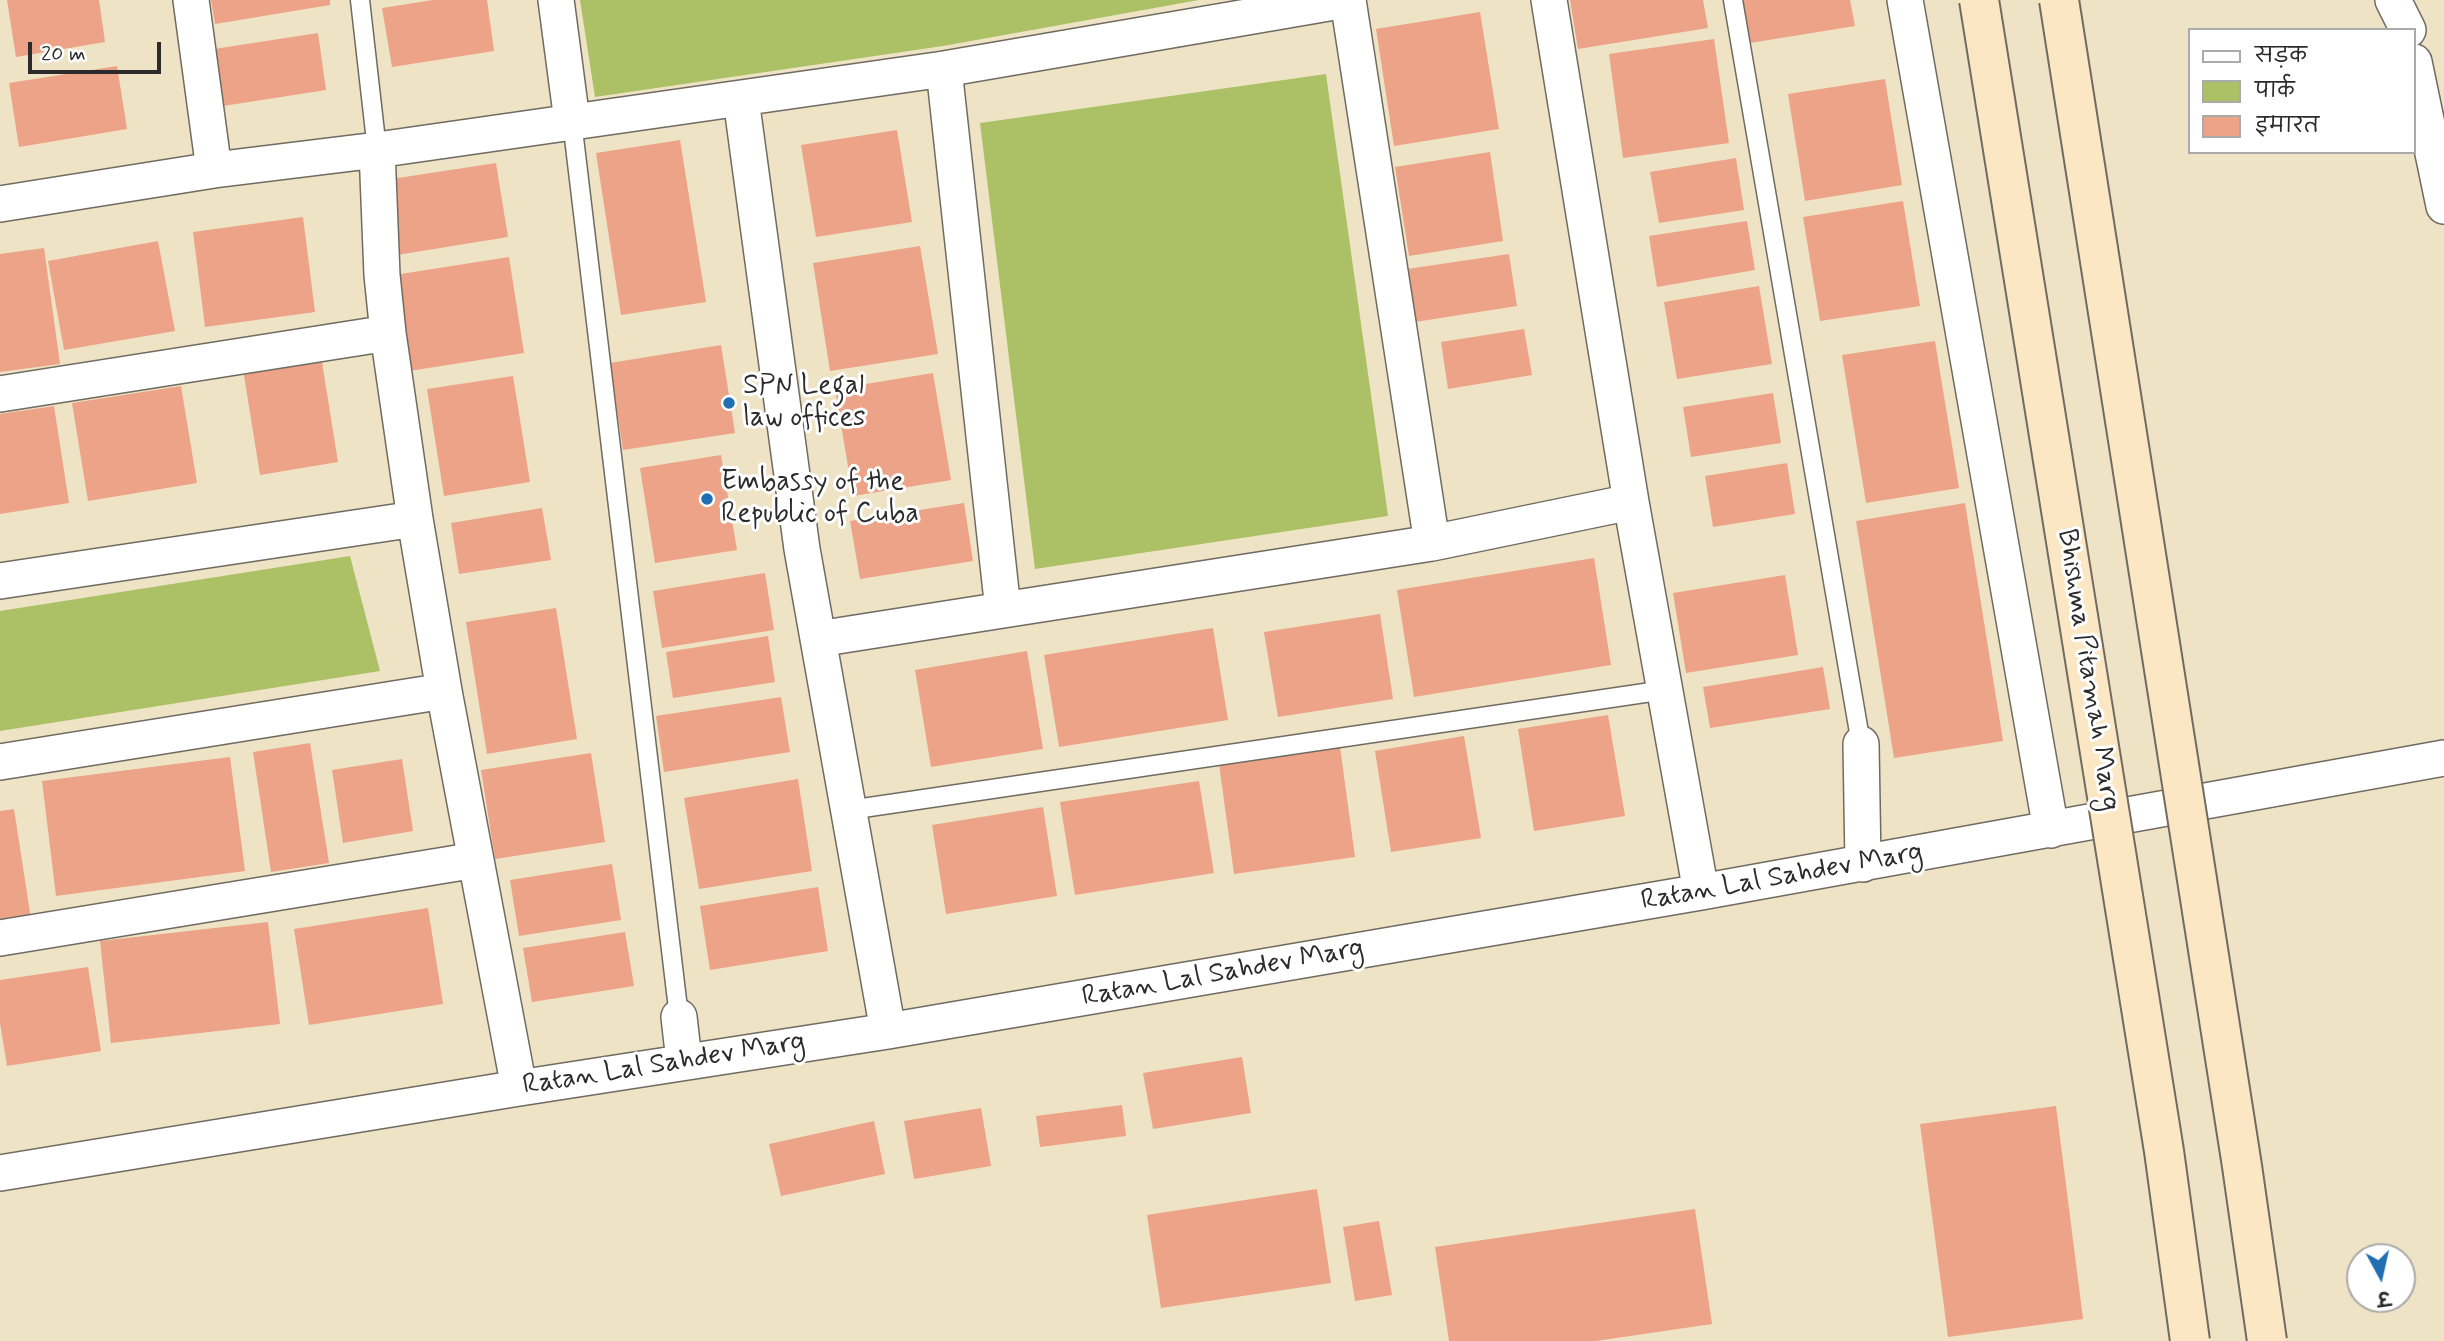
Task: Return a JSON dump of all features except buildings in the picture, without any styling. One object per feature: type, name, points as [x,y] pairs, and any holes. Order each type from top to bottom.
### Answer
[{"type":"main road","name":"Bhishma Pitamah Marg","points":[[1979,0],[2162,1137],[2190,1341]]},
{"type":"main road","points":[[2059,0],[2242,1166],[2267,1341]]},
{"type":"street","points":[[191,0],[214,170]]},
{"type":"street","points":[[556,0],[572,121]]},
{"type":"street","points":[[0,204],[214,170],[377,150],[944,69],[1347,0],[1433,543]]},
{"type":"street","points":[[1549,0],[1631,502],[1701,892]]},
{"type":"street","points":[[1905,0],[2051,830]]},
{"type":"street","points":[[2393,0],[2407,28]]},
{"type":"street","points":[[944,69],[1003,610]]},
{"type":"street","points":[[2416,72],[2444,206]]},
{"type":"street","points":[[741,99],[802,549],[888,1031]]},
{"type":"street","points":[[377,150],[382,275],[415,519],[444,691],[519,1088]]},
{"type":"street","points":[[0,394],[388,333]]},
{"type":"street","points":[[818,639],[1433,543],[1631,502]]},
{"type":"street","points":[[0,581],[415,519]]},
{"type":"street","points":[[0,762],[444,691]]},
{"type":"street","points":[[1861,744],[1863,864]]},
{"type":"street","name":"Ratan Lal Sahdev Marg","points":[[0,1173],[888,1031],[1863,864],[2444,758]]},
{"type":"street","points":[[0,938],[476,860]]},
{"type":"street","points":[[679,1017],[684,1062]]},
{"type":"lane","points":[[360,0],[377,150]]},
{"type":"lane","points":[[1732,0],[1861,744]]},
{"type":"lane","points":[[572,121],[679,1017]]},
{"type":"lane","points":[[849,810],[1665,690]]},
{"type":"green space","points":[[580,0],[1199,0],[943,46],[595,97]]},
{"type":"green space","points":[[1326,74],[1388,516],[1035,569],[980,123]]},
{"type":"green space","points":[[350,556],[380,671],[0,731],[0,611]]},
{"type":"place","name":"SPN Legal law offices","points":[[729,403]]},
{"type":"place","name":"Embassy of the Republic of Cuba","points":[[707,499]]}]
